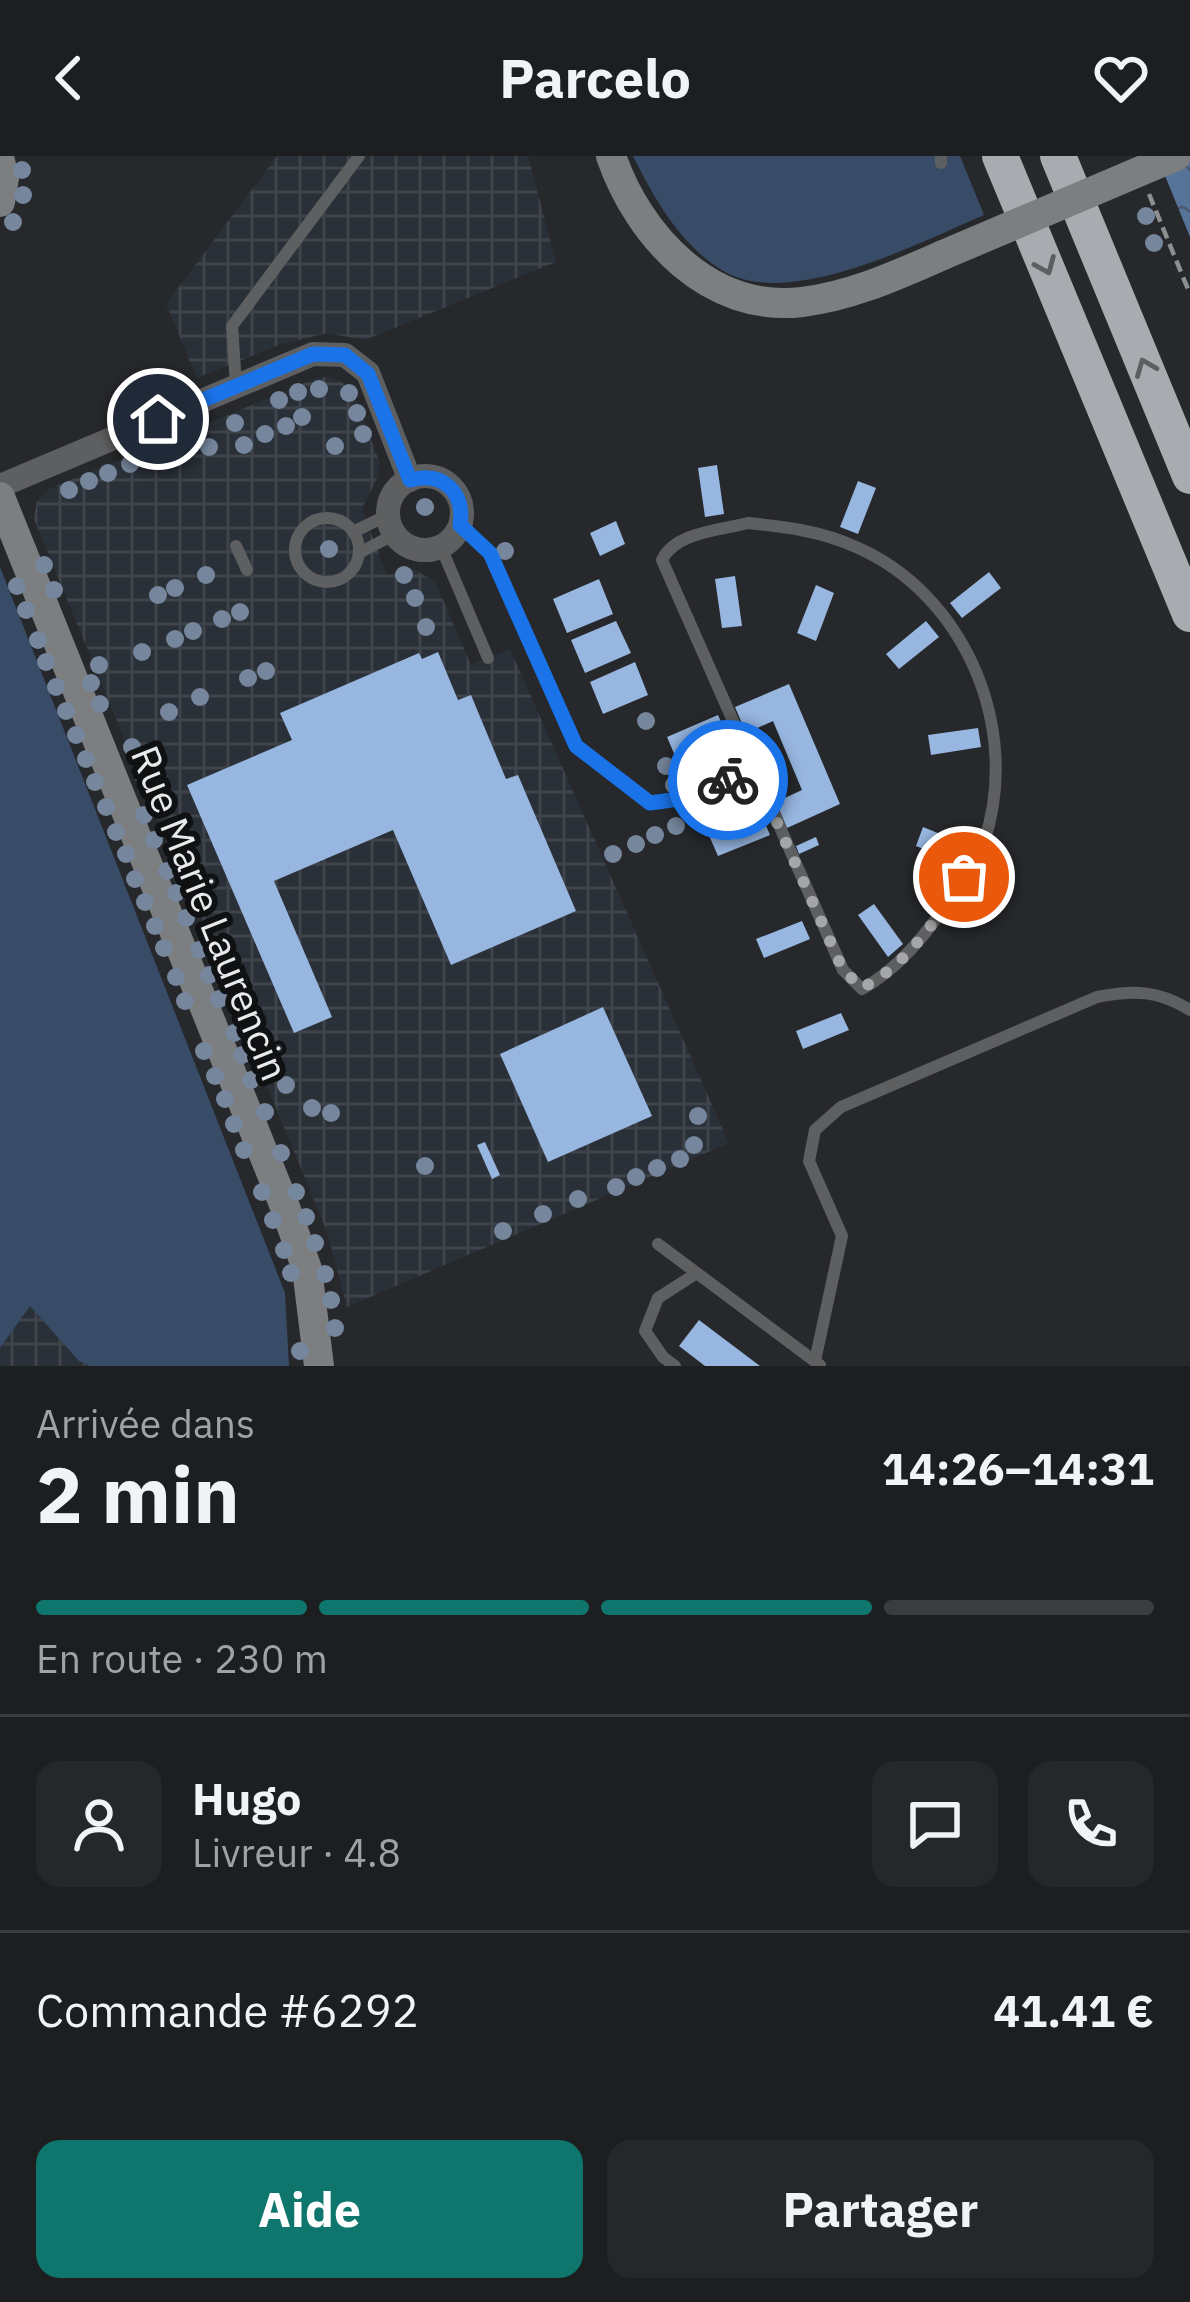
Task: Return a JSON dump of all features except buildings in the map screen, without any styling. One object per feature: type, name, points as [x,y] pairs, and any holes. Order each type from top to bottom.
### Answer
[{"type":"highway","points":[[1000,156],[1190,614]]},
{"type":"highway","points":[[1058,156],[1190,476]]},
{"type":"street","points":[[611,156],[652,234],[678,261],[716,287],[759,301],[797,303],[872,285],[1176,156]]},
{"type":"street","points":[[0,161],[4,178],[0,202]]},
{"type":"street","points":[[0,486],[313,354],[345,355],[368,374],[410,480]]},
{"type":"street","points":[[434,477],[449,484],[463,510],[453,538],[441,547],[413,549],[392,525],[392,498],[410,480],[434,477]]},
{"type":"street","name":"Rue Marie Laurencin","points":[[0,496],[285,1207],[307,1268],[319,1366]]},
{"type":"lane","points":[[236,386],[232,326],[359,156]]},
{"type":"lane","points":[[359,553],[353,532],[338,520],[320,518],[296,538],[296,561],[308,577],[324,583],[341,579],[353,568],[359,553],[392,525]]},
{"type":"lane","points":[[748,523],[812,531],[860,548],[907,578],[945,615],[983,687],[993,740],[994,788],[984,844],[943,909],[889,974],[862,988],[843,970],[753,769],[662,560],[679,541],[748,523]]},
{"type":"lane","points":[[353,532],[392,525]]},
{"type":"lane","points":[[460,525],[490,553],[576,746],[650,803],[693,797],[753,769]]},
{"type":"lane","points":[[236,546],[247,571]]},
{"type":"lane","points":[[441,547],[488,658]]},
{"type":"lane","points":[[658,1244],[818,1364],[842,1236],[808,1161],[815,1130],[841,1107],[1097,997],[1134,990],[1166,994],[1190,1010]]},
{"type":"lane","points":[[675,1366],[645,1330],[658,1298],[697,1273]]},
{"type":"path","points":[[1142,178],[1190,294]]},
{"type":"shaded area","points":[[277,156],[528,156],[556,262],[365,340],[327,333],[279,345],[197,378],[166,304]]},
{"type":"shaded area","points":[[633,156],[960,156],[984,215],[856,268],[785,283],[753,281],[725,272],[695,249],[660,205]]},
{"type":"shaded area","points":[[329,377],[341,381],[354,395],[379,461],[379,474],[362,509],[387,575],[411,568],[435,581],[471,665],[510,649],[729,1143],[347,1307],[327,1232],[34,519],[37,501],[49,489]]},
{"type":"shaded area","points":[[0,567],[285,1293],[289,1366],[90,1366],[79,1361],[30,1306],[0,1348]]},
{"type":"shaded area","points":[[30,1305],[79,1361],[90,1366],[0,1366],[0,1348]]},
{"type":"water","points":[[1157,156],[1190,156],[1190,237]]},
{"type":"way so far","points":[[728,780],[753,769],[843,970],[862,988],[889,974],[964,877]]},
{"type":"route","points":[[158,419],[313,354],[345,355],[368,374],[410,480],[434,477],[449,484],[458,496],[463,510],[460,525],[490,553],[576,746],[650,803],[693,797],[728,780]]}]
